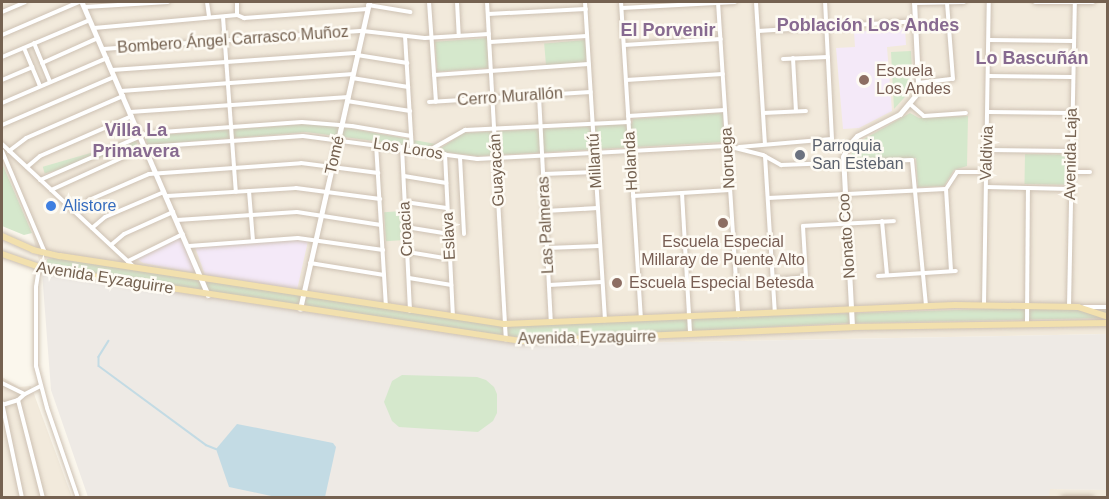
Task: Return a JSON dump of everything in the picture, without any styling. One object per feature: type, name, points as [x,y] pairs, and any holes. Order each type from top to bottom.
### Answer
[{"type":"main road","name":"Avenida Eyzaguirre","points":[[2,237],[46,254],[74,259],[504,324],[551,324],[984,305],[1078,307],[1107,316]]},
{"type":"main road","name":"Avenida Eyzaguirre","points":[[2,254],[39,268],[300,309],[506,339],[534,341],[852,327],[1107,323]]},
{"type":"main road","points":[[72,273],[70,266],[74,259]]},
{"type":"main road","points":[[169,288],[173,282],[172,274]]},
{"type":"street","points":[[2,12],[26,2]]},
{"type":"street","points":[[2,35],[82,3],[168,2]]},
{"type":"street","points":[[207,2],[209,17]]},
{"type":"street","points":[[237,2],[237,15]]},
{"type":"street","points":[[429,2],[436,102]]},
{"type":"street","points":[[457,2],[459,36]]},
{"type":"street","name":"Guayacán","points":[[488,2],[506,339]]},
{"type":"street","name":"Millantú","points":[[585,2],[605,321]]},
{"type":"street","name":"Holanda","points":[[621,2],[641,320]]},
{"type":"street","name":"Noruega","points":[[718,2],[738,315]]},
{"type":"street","points":[[622,8],[670,3],[735,2]]},
{"type":"street","points":[[756,2],[765,144]]},
{"type":"street","points":[[783,59],[828,57],[825,2]]},
{"type":"street","points":[[843,162],[847,148],[857,136],[897,116],[910,104],[918,83],[914,2],[964,2]]},
{"type":"street","points":[[918,83],[952,80],[947,2]]},
{"type":"street","name":"Valdivia","points":[[984,305],[989,112],[989,2]]},
{"type":"street","points":[[1035,2],[1093,2]]},
{"type":"street","name":"Avenida Laja","points":[[1069,307],[1071,113],[1075,2]]},
{"type":"street","points":[[82,3],[189,246],[208,295]]},
{"type":"street","points":[[94,28],[206,20],[209,17],[237,15],[244,18],[368,5],[410,12]]},
{"type":"street","name":"Tomé","points":[[300,309],[368,5]]},
{"type":"street","points":[[488,14],[586,9]]},
{"type":"street","points":[[223,17],[236,192]]},
{"type":"street","points":[[2,57],[90,20]]},
{"type":"street","points":[[758,31],[915,21]]},
{"type":"street","name":"Bombero Ángel Carrasco Muñoz","points":[[103,49],[363,31],[432,38],[489,34]]},
{"type":"street","points":[[405,36],[412,149]]},
{"type":"street","points":[[490,42],[587,36]]},
{"type":"street","points":[[42,63],[98,38]]},
{"type":"street","points":[[624,45],[721,39]]},
{"type":"street","points":[[989,40],[1073,41]]},
{"type":"street","points":[[34,43],[50,82]]},
{"type":"street","points":[[24,48],[40,86]]},
{"type":"street","points":[[112,70],[358,54],[406,63]]},
{"type":"street","name":"Los Loros","points":[[51,190],[146,147],[307,136],[402,147],[460,157],[496,159],[832,140],[828,57]]},
{"type":"street","name":"Bombero Ángel Carrasco Muñoz","points":[[2,103],[107,58]]},
{"type":"street","points":[[793,58],[796,111]]},
{"type":"street","points":[[434,75],[589,64]]},
{"type":"street","points":[[2,80],[32,67]]},
{"type":"street","points":[[626,80],[723,74]]},
{"type":"street","points":[[2,125],[115,76]]},
{"type":"street","points":[[9,151],[26,138],[122,93],[228,83],[353,76],[408,87]]},
{"type":"street","points":[[989,76],[1072,77]]},
{"type":"street","name":"Cerro Murallón","points":[[429,102],[591,92]]},
{"type":"street","name":"Las Palmeras","points":[[539,96],[551,324]]},
{"type":"street","points":[[27,168],[40,156],[131,114],[230,105],[347,99],[410,111]]},
{"type":"street","points":[[910,104],[924,116],[966,113]]},
{"type":"street","points":[[427,151],[462,131],[593,123],[725,110]]},
{"type":"street","points":[[763,113],[806,111]]},
{"type":"street","points":[[989,112],[1071,113]]},
{"type":"street","points":[[40,180],[148,133],[302,122],[342,125],[411,136]]},
{"type":"street","points":[[2,144],[135,268]]},
{"type":"street","points":[[376,144],[386,307]]},
{"type":"street","name":"Croacia","points":[[402,147],[410,311]]},
{"type":"street","name":"Los Loros","points":[[738,147],[765,156],[781,165],[913,160],[915,190]]},
{"type":"street","points":[[988,150],[1071,151]]},
{"type":"street","points":[[2,151],[46,254]]},
{"type":"street","name":"Eslava","points":[[445,154],[453,317]]},
{"type":"street","points":[[765,156],[775,313]]},
{"type":"street","points":[[460,157],[464,234]]},
{"type":"street","name":"Nonato Coo","points":[[843,162],[852,327]]},
{"type":"street","points":[[76,212],[89,200],[148,174],[294,164],[378,173]]},
{"type":"street","points":[[543,174],[596,172]]},
{"type":"street","points":[[878,276],[954,271],[946,189],[957,172],[987,172]]},
{"type":"street","points":[[1071,172],[1090,172]]},
{"type":"street","points":[[404,176],[446,183]]},
{"type":"street","points":[[986,187],[1070,189]]},
{"type":"street","points":[[92,228],[105,217],[166,194],[301,188],[380,199]]},
{"type":"street","points":[[1027,323],[1028,188]]},
{"type":"street","points":[[768,198],[946,189]]},
{"type":"street","points":[[633,196],[730,190]]},
{"type":"street","points":[[915,190],[926,306]]},
{"type":"street","points":[[249,191],[253,241]]},
{"type":"street","points":[[682,193],[690,335]]},
{"type":"street","points":[[405,202],[447,208]]},
{"type":"street","points":[[545,211],[598,208]]},
{"type":"street","points":[[111,245],[124,234],[174,212]]},
{"type":"street","points":[[177,220],[297,212],[381,225]]},
{"type":"street","points":[[882,221],[886,275]]},
{"type":"street","points":[[773,280],[806,278],[803,226],[894,221]]},
{"type":"street","points":[[406,227],[449,234]]},
{"type":"street","points":[[119,265],[183,234]]},
{"type":"street","points":[[189,246],[253,241],[316,240],[383,250]]},
{"type":"street","points":[[547,248],[600,246]]},
{"type":"street","points":[[408,252],[450,259]]},
{"type":"street","points":[[310,263],[384,275]]},
{"type":"street","points":[[39,268],[36,287],[36,366],[78,498]]},
{"type":"street","points":[[409,278],[451,285]]},
{"type":"street","points":[[549,285],[602,282]]},
{"type":"street","name":"Avenida Eyzaguirre","points":[[1078,307],[1107,307]]},
{"type":"street","points":[[2,383],[25,393]]},
{"type":"street","points":[[22,498],[2,404],[18,400],[25,393],[41,386]]},
{"type":"street","points":[[18,400],[43,498]]},
{"type":"street","points":[[1063,498],[1092,498]]},
{"type":"shaded area","points":[[2,2],[1107,2],[1107,334],[524,345],[42,272],[32,233],[2,163]]},
{"type":"shaded area","name":"Escuela Los Andes","points":[[905,28],[906,45],[887,47],[892,111],[859,128],[843,129],[836,48],[855,47],[854,32]]},
{"type":"shaded area","points":[[180,237],[197,273],[143,263],[136,258]]},
{"type":"shaded area","points":[[292,239],[308,241],[297,290],[205,275],[195,247]]},
{"type":"shaded area","points":[[42,272],[524,345],[1107,334],[1107,490],[1050,489],[1049,498],[88,497],[51,390]]},
{"type":"shaded area","points":[[2,377],[19,387],[31,386],[72,497],[2,497]]},
{"type":"shaded area","points":[[1049,489],[1107,490],[1107,497],[1049,498]]},
{"type":"green space","points":[[487,38],[489,68],[437,72],[435,42]]},
{"type":"green space","points":[[585,40],[587,62],[546,65],[544,44]]},
{"type":"green space","points":[[911,51],[913,88],[894,109],[891,52]]},
{"type":"green space","points":[[723,113],[724,142],[477,156],[445,152],[441,148],[464,133],[632,124],[633,119]]},
{"type":"green space","points":[[910,113],[919,118],[968,116],[967,166],[954,170],[944,186],[918,187],[916,158],[848,161],[857,143]]},
{"type":"green space","points":[[308,124],[336,126],[436,144],[427,148],[306,132],[148,145],[145,136]]},
{"type":"green space","points":[[136,140],[138,147],[45,173],[43,167]]},
{"type":"green space","points":[[1025,154],[1067,155],[1066,185],[1024,184]]},
{"type":"green space","points":[[2,163],[32,233],[24,235],[2,226]]},
{"type":"green space","points":[[402,211],[404,240],[386,241],[384,212]]},
{"type":"green space","points":[[53,258],[496,325],[1019,308],[1107,311],[1107,318],[845,323],[532,339],[297,306],[47,265],[47,259]]},
{"type":"green space","points":[[402,375],[477,377],[486,380],[494,387],[497,394],[497,413],[493,421],[478,432],[399,427],[392,421],[384,402],[392,381]]},
{"type":"water","points":[[237,424],[333,443],[336,447],[325,497],[276,497],[229,487],[216,449]]},
{"type":"waterway","points":[[109,341],[99,357],[99,366],[206,445],[216,449]]},
{"type":"place","name":"Escuela Los Andes","points":[[864,80]]},
{"type":"place","name":"Parroquia San Esteban","points":[[800,155]]},
{"type":"place","name":"Alistore","points":[[51,206]]},
{"type":"place","name":"Escuela Especial Millaray de Puente Alto","points":[[723,223]]},
{"type":"place","name":"Escuela Especial Betesda","points":[[617,283]]},
{"type":"district","name":"Población Los Andes","points":[[868,25]]},
{"type":"district","name":"El Porvenir","points":[[668,30]]},
{"type":"district","name":"Lo Bascuñán","points":[[1032,58]]},
{"type":"district","name":"Villa La Primavera","points":[[136,141]]}]
